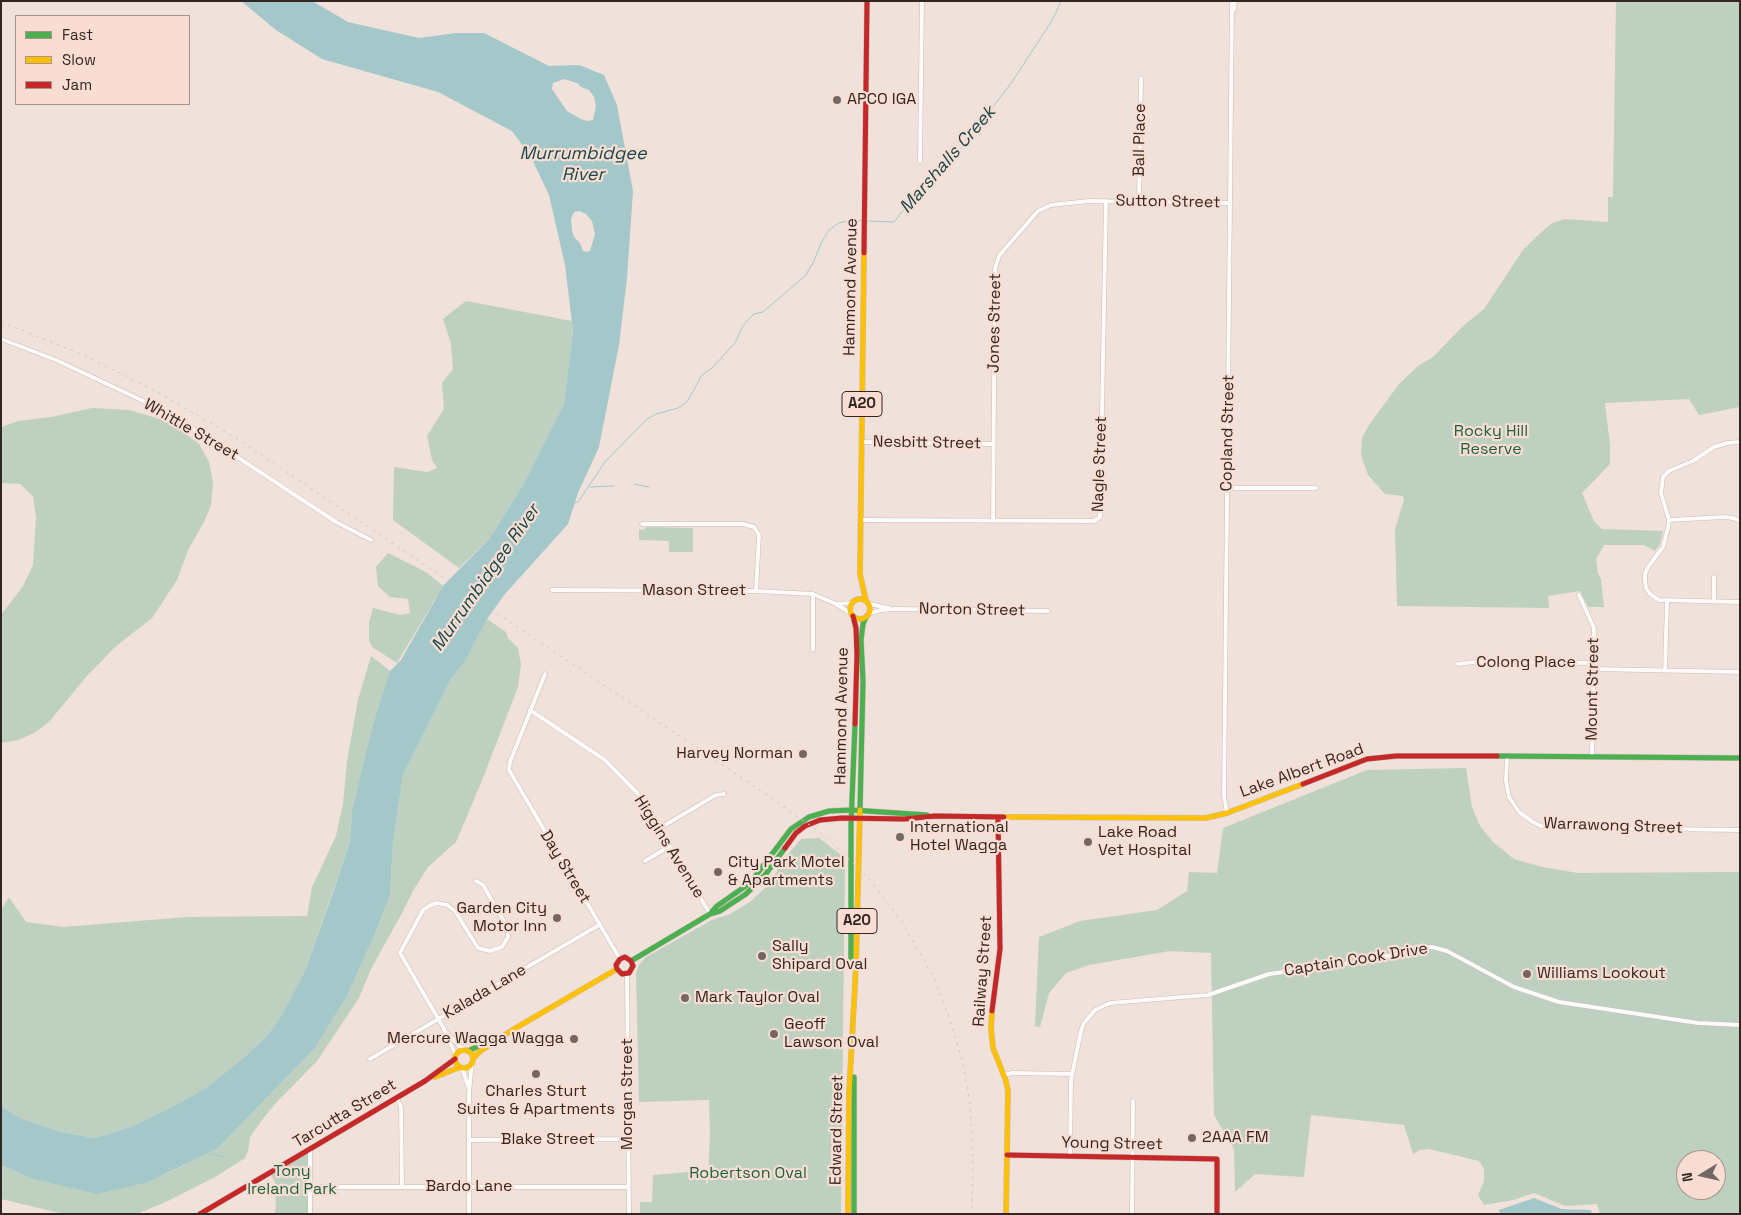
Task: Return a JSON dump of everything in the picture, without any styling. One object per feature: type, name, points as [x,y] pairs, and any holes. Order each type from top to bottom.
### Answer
[{"type":"main road","name":"Hammond Avenue","points":[[867,1],[860,520],[860,574],[862,592],[867,603]]},
{"type":"main road","name":"Hammond Avenue","points":[[853,602],[860,574]]},
{"type":"main road","points":[[853,602],[860,599],[867,603]]},
{"type":"main road","name":"A20","points":[[852,615],[850,609],[853,602]]},
{"type":"main road","name":"A20","points":[[867,603],[867,615]]},
{"type":"main road","name":"Hammond Avenue","points":[[851,818],[857,655],[856,628],[852,615]]},
{"type":"main road","points":[[852,615],[858,618],[867,615]]},
{"type":"main road","name":"Hammond Avenue","points":[[860,818],[862,640],[863,624],[867,615]]},
{"type":"main road","name":"Lake Albert Road","points":[[851,818],[904,819],[935,816],[1198,819],[1227,812],[1367,759],[1396,756],[1740,758]]},
{"type":"main road","name":"Lake Albert Road","points":[[852,810],[904,812],[935,816]]},
{"type":"main road","points":[[631,961],[710,914],[720,911],[736,893],[757,876],[786,834],[797,824],[809,817],[822,813],[852,810]]},
{"type":"main road","name":"Railway Street","points":[[998,817],[1000,949],[991,1028],[994,1048],[1008,1091],[1006,1214]]},
{"type":"main road","points":[[730,901],[740,899],[751,890],[765,875],[800,829],[820,820],[851,818]]},
{"type":"main road","name":"Edward Street","points":[[851,818],[850,925],[853,1024]]},
{"type":"main road","name":"Edward Street","points":[[848,1214],[849,1095],[860,818]]},
{"type":"main road","points":[[736,893],[740,899]]},
{"type":"main road","points":[[625,957],[631,961],[632,969],[627,974],[622,974],[617,969],[616,965],[620,959],[625,957]]},
{"type":"main road","points":[[514,1029],[466,1050],[459,1051],[455,1058],[457,1064],[461,1067],[467,1067],[479,1052],[514,1029],[617,969]]},
{"type":"main road","name":"Edward Street","points":[[852,1047],[855,1095],[854,1214]]},
{"type":"main road","points":[[466,1050],[472,1054],[473,1061]]},
{"type":"main road","name":"Tarcutta Street","points":[[200,1214],[425,1081],[455,1058]]},
{"type":"main road","name":"Tarcutta Street","points":[[425,1081],[461,1067]]},
{"type":"main road","name":"Young Street","points":[[1007,1155],[1217,1159],[1217,1214]]},
{"type":"street","points":[[920,160],[922,1]]},
{"type":"street","name":"Copland Street","points":[[1227,812],[1224,796],[1233,1]]},
{"type":"street","name":"Ball Place","points":[[1139,201],[1141,78]]},
{"type":"street","name":"Sutton Street","points":[[1106,201],[1230,203]]},
{"type":"street","name":"Jones Street","points":[[993,520],[995,276],[999,256],[1043,207],[1065,202],[1106,201]]},
{"type":"street","name":"Nagle Street","points":[[860,520],[1094,521],[1100,517],[1106,201]]},
{"type":"street","name":"Whittle Street","points":[[1,339],[56,360],[156,408],[216,443],[336,522],[371,540]]},
{"type":"street","name":"Nesbitt Street","points":[[861,442],[993,444]]},
{"type":"street","points":[[1740,442],[1714,447],[1693,462],[1666,474],[1661,484],[1661,493],[1669,520],[1663,547],[1645,574],[1646,588],[1650,594],[1659,600],[1740,602]]},
{"type":"street","points":[[1227,488],[1316,488]]},
{"type":"street","points":[[1669,520],[1724,517],[1740,521]]},
{"type":"street","points":[[642,524],[752,526],[759,535],[756,591]]},
{"type":"street","points":[[1714,577],[1714,602]]},
{"type":"street","name":"Mason Street","points":[[552,590],[756,591],[813,594],[834,603],[852,615]]},
{"type":"street","points":[[813,594],[813,650]]},
{"type":"street","name":"Mount Street","points":[[1579,595],[1594,625],[1592,756]]},
{"type":"street","points":[[1665,671],[1667,601]]},
{"type":"street","name":"Mason Street","points":[[834,603],[853,602]]},
{"type":"street","name":"Norton Street","points":[[867,603],[896,609]]},
{"type":"street","name":"Norton Street","points":[[867,615],[881,610],[896,609],[1048,610]]},
{"type":"street","name":"Colong Place","points":[[1458,664],[1475,662],[1594,663]]},
{"type":"street","points":[[1594,669],[1740,672]]},
{"type":"street","points":[[530,710],[545,674]]},
{"type":"street","name":"Day Street","points":[[530,710],[510,762],[510,774],[620,959]]},
{"type":"street","name":"Higgins Avenue","points":[[530,710],[609,764],[641,797],[710,914]]},
{"type":"street","name":"Warrawong Street","points":[[1507,756],[1506,781],[1509,798],[1525,818],[1541,826],[1740,830]]},
{"type":"street","points":[[660,828],[716,795],[724,794]]},
{"type":"street","points":[[645,861],[670,846]]},
{"type":"street","points":[[466,1050],[454,1041],[443,1027],[400,953],[422,910],[437,903],[448,906],[455,911],[478,948],[490,951],[502,946],[508,937],[506,925],[483,885],[476,881]]},
{"type":"street","name":"Kalada Lane","points":[[370,1059],[599,925]]},
{"type":"street","name":"Captain Cook Drive","points":[[1070,1156],[1072,1074],[1081,1031],[1084,1022],[1094,1010],[1110,1003],[1216,993],[1269,974],[1358,962],[1432,946],[1447,951],[1514,987],[1559,1002],[1692,1022],[1740,1025]]},
{"type":"street","name":"Morgan Street","points":[[627,974],[629,1214]]},
{"type":"street","points":[[443,1027],[455,1058]]},
{"type":"street","points":[[469,1214],[469,1093],[473,1061]]},
{"type":"street","points":[[461,1067],[467,1080],[469,1093]]},
{"type":"street","points":[[1004,1075],[1012,1073],[1072,1074]]},
{"type":"street","points":[[397,1098],[401,1107],[402,1186]]},
{"type":"street","points":[[1132,1214],[1133,1101]]},
{"type":"street","name":"Blake Street","points":[[469,1140],[628,1139]]},
{"type":"street","points":[[310,1149],[310,1214]]},
{"type":"street","name":"Bardo Lane","points":[[310,1187],[628,1187]]},
{"type":"green space","name":"Rocky Hill Reserve","points":[[1616,1],[1740,1],[1740,407],[1699,415],[1689,399],[1605,403],[1610,445],[1610,464],[1582,493],[1594,521],[1602,529],[1663,531],[1660,544],[1655,551],[1644,545],[1604,545],[1596,559],[1601,579],[1604,607],[1588,607],[1580,591],[1548,596],[1549,608],[1397,606],[1395,529],[1404,500],[1403,496],[1385,494],[1368,475],[1361,455],[1362,438],[1369,425],[1399,384],[1418,366],[1433,357],[1463,326],[1484,309],[1523,250],[1536,237],[1552,223],[1565,219],[1608,222],[1608,197],[1613,197]]},
{"type":"green space","points":[[466,301],[572,321],[573,331],[564,404],[523,485],[490,538],[459,568],[393,520],[394,467],[427,472],[437,468],[432,460],[427,436],[444,409],[442,383],[453,369],[451,344],[443,319]]},
{"type":"green space","points":[[92,408],[129,410],[170,422],[199,444],[209,462],[213,482],[211,505],[204,522],[188,550],[177,580],[152,618],[115,647],[86,677],[49,722],[34,733],[18,740],[1,743],[1,615],[23,586],[33,565],[36,518],[33,496],[20,484],[1,483],[1,427],[18,421],[51,417]]},
{"type":"green space","points":[[647,527],[693,528],[693,552],[669,552],[669,541],[639,540],[639,529],[643,530]]},
{"type":"green space","points":[[388,553],[426,572],[443,586],[397,663],[372,647],[369,640],[369,622],[373,608],[401,615],[410,613],[408,599],[390,597],[378,586],[376,567]]},
{"type":"green space","points":[[487,619],[506,632],[508,638],[518,648],[521,665],[518,687],[456,842],[428,867],[371,969],[359,998],[317,1061],[262,1120],[250,1137],[245,1158],[215,1177],[168,1201],[137,1214],[64,1214],[1,1199],[1,1165],[30,1178],[149,1182],[168,1173],[218,1148],[315,1048],[347,996],[390,895],[393,844],[403,775],[451,679],[466,660]]},
{"type":"green space","points":[[371,656],[390,671],[352,810],[350,842],[305,971],[280,1018],[266,1037],[206,1088],[130,1127],[95,1138],[61,1132],[20,1118],[1,1106],[1,910],[9,897],[26,922],[63,927],[187,917],[307,916],[312,887],[336,836],[343,804],[347,761],[358,700]]},
{"type":"green space","points":[[1466,768],[1472,807],[1480,826],[1493,842],[1514,859],[1542,867],[1578,873],[1740,872],[1740,1214],[1600,1214],[1597,1204],[1565,1206],[1534,1193],[1513,1200],[1484,1205],[1478,1195],[1484,1181],[1484,1169],[1479,1161],[1429,1149],[1420,1150],[1413,1154],[1404,1125],[1311,1115],[1304,1177],[1255,1174],[1235,1192],[1234,1149],[1214,1115],[1211,953],[1170,951],[1089,965],[1066,973],[1049,993],[1040,1027],[1035,1026],[1039,937],[1080,921],[1157,910],[1187,891],[1189,872],[1217,873],[1223,828],[1367,770]]},
{"type":"green space","name":"Robertson Oval","points":[[819,838],[845,858],[841,1214],[640,1214],[640,1202],[652,1202],[653,1175],[688,1172],[692,1175],[703,1175],[703,1178],[706,1177],[706,1184],[708,1183],[710,1133],[709,1100],[639,1102],[636,973],[639,965],[646,957],[712,920],[730,914],[750,902],[769,884],[785,858],[801,839]]},
{"type":"green space","name":"Tony Ireland Park","points":[[310,1149],[310,1214],[274,1214],[276,1208],[275,1182],[270,1173]]},
{"type":"water","name":"Murrumbidgee River","points":[[241,1],[312,1],[348,22],[419,38],[456,33],[484,33],[549,66],[579,65],[604,75],[617,105],[633,191],[627,278],[619,345],[599,447],[578,493],[568,524],[505,594],[487,619],[466,660],[451,679],[403,775],[393,844],[390,895],[347,996],[315,1048],[218,1148],[149,1182],[97,1194],[30,1178],[1,1165],[1,1106],[20,1118],[61,1132],[95,1138],[130,1127],[206,1088],[266,1037],[280,1018],[305,971],[350,842],[352,810],[373,725],[390,671],[401,660],[443,586],[490,538],[523,485],[564,404],[573,331],[565,265],[549,195],[531,157],[512,131],[438,92],[322,59],[276,30]],"holes":[[[564,79],[577,83],[589,90],[594,97],[596,106],[593,120],[581,119],[567,111],[552,89],[553,83]],[[580,211],[586,214],[592,221],[595,234],[590,251],[586,252],[583,251],[580,243],[574,237],[572,230],[571,219],[574,212]]]},
{"type":"water","points":[[1534,1198],[1562,1209],[1591,1210],[1592,1214],[1500,1214],[1499,1210]]},
{"type":"waterway","name":"Marshalls Creek","points":[[866,221],[894,222],[913,198],[963,146],[1012,82],[1053,19],[1061,1]]},
{"type":"waterway","name":"Marshalls Creek","points":[[574,503],[578,502],[605,462],[647,419],[656,414],[678,408],[687,402],[702,375],[712,368],[735,343],[743,326],[749,319],[754,314],[763,312],[805,276],[829,230],[839,223],[851,220],[862,221]]},
{"type":"waterway","points":[[634,484],[649,487]]},
{"type":"waterway","points":[[590,487],[614,486]]},
{"type":"waterway","points":[[205,1153],[224,1157]]},
{"type":"waterway","points":[[292,1187],[298,1188]]},
{"type":"railway","points":[[1,322],[72,350],[124,375],[236,438],[757,788],[818,831],[840,850],[871,881],[902,922],[934,978],[949,1017],[963,1063],[970,1103],[973,1159],[972,1214]]},
{"type":"traffic: fast","points":[[860,810],[863,681],[861,640],[866,617]]},
{"type":"traffic: fast","points":[[851,963],[851,825],[855,724]]},
{"type":"traffic: fast","points":[[1497,756],[1740,758]]},
{"type":"traffic: fast","points":[[710,914],[717,906],[750,883],[791,829],[809,817],[829,811],[852,810],[927,815]]},
{"type":"traffic: fast","points":[[631,961],[710,914],[720,911],[746,894],[765,875],[785,848]]},
{"type":"traffic: fast","points":[[468,1051],[498,1037]]},
{"type":"traffic: fast","points":[[854,1077],[854,1214]]},
{"type":"traffic: slow","points":[[864,253],[860,574],[866,601]]},
{"type":"traffic: slow","points":[[860,599],[867,602],[870,609],[867,616],[860,619],[853,616],[850,609],[853,602],[860,599]]},
{"type":"traffic: slow","points":[[1004,817],[1206,818],[1227,813],[1303,784]]},
{"type":"traffic: slow","points":[[848,1214],[849,1095],[856,965],[860,810]]},
{"type":"traffic: slow","points":[[473,1059],[479,1052],[514,1029],[617,969]]},
{"type":"traffic: slow","points":[[992,1011],[993,1048],[1008,1091],[1006,1214]]},
{"type":"traffic: slow","points":[[464,1050],[470,1053],[473,1059],[470,1065],[464,1068],[458,1065],[455,1059],[458,1053],[464,1050]]},
{"type":"traffic: slow","points":[[435,1077],[460,1067]]},
{"type":"traffic: jam","points":[[864,253],[867,1]]},
{"type":"traffic: jam","points":[[853,616],[856,628],[857,655],[855,724]]},
{"type":"traffic: jam","points":[[1303,784],[1367,759],[1396,756],[1497,756]]},
{"type":"traffic: jam","points":[[785,848],[796,833],[805,826],[820,820],[842,818],[904,819],[935,816],[1004,817]]},
{"type":"traffic: jam","points":[[992,1011],[1000,949],[998,817]]},
{"type":"traffic: jam","points":[[617,969],[616,965],[620,959],[625,957],[631,961]]},
{"type":"traffic: jam","points":[[617,969],[622,974],[629,973],[633,966],[631,961]]},
{"type":"traffic: jam","points":[[200,1214],[425,1081],[455,1059]]},
{"type":"traffic: jam","points":[[1007,1155],[1217,1159],[1217,1214]]},
{"type":"place","name":"APCO IGA","points":[[837,100]]},
{"type":"place","name":"Harvey Norman","points":[[803,754]]},
{"type":"place","name":"International Hotel Wagga","points":[[900,837]]},
{"type":"place","name":"Lake Road Vet Hospital","points":[[1088,842]]},
{"type":"place","name":"City Park Motel & Apartments","points":[[718,872]]},
{"type":"place","name":"Garden City Motor Inn","points":[[557,918]]},
{"type":"place","name":"Sally Shipard Oval","points":[[762,956]]},
{"type":"place","name":"Williams Lookout","points":[[1527,974]]},
{"type":"place","name":"Mark Taylor Oval","points":[[685,998]]},
{"type":"place","name":"Geoff Lawson Oval","points":[[774,1034]]},
{"type":"place","name":"Mercure Wagga Wagga","points":[[574,1039]]},
{"type":"place","name":"Charles Sturt Suites & Apartments","points":[[536,1074]]},
{"type":"place","name":"2AAA FM","points":[[1192,1138]]}]
